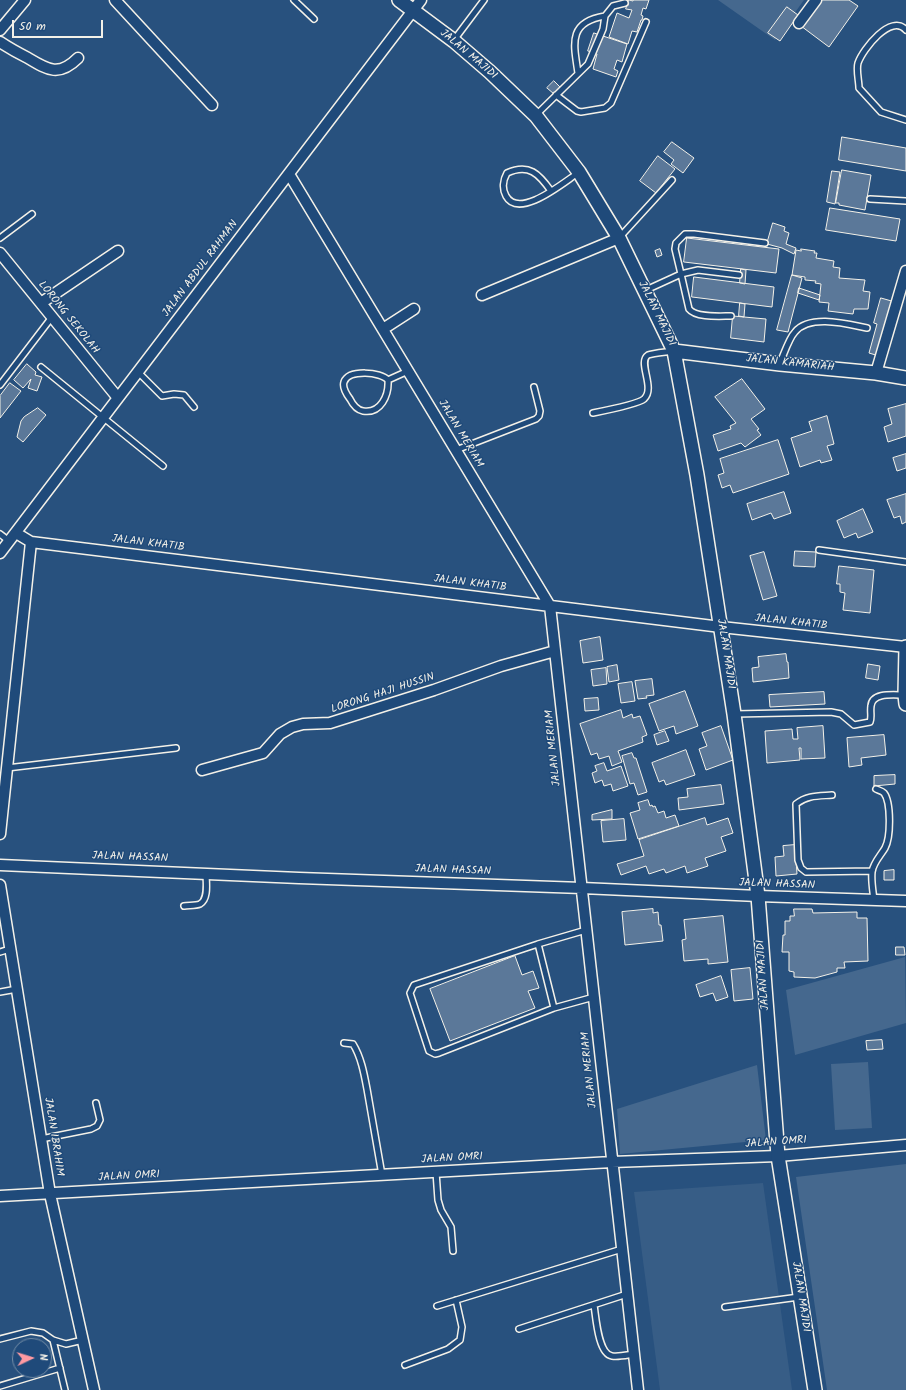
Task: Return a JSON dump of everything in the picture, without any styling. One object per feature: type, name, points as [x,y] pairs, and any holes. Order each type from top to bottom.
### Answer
[{"type":"street","points":[[0,30],[25,0]]},
{"type":"street","points":[[115,0],[212,105]]},
{"type":"street","name":"JALAN MAJIDI","points":[[399,0],[454,41],[490,72],[536,116],[579,172],[619,238],[674,351],[697,475],[734,714],[758,896],[778,1156],[815,1390]]},
{"type":"street","name":"JALAN ABDUL RAHMAN","points":[[0,553],[421,0]]},
{"type":"street","points":[[799,23],[816,0]]},
{"type":"street","points":[[0,42],[46,69],[58,70],[65,68],[72,65],[78,58]]},
{"type":"street","name":"JALAN MERIAM","points":[[289,174],[550,606],[638,1390]]},
{"type":"street","points":[[482,295],[619,238]]},
{"type":"street","points":[[41,303],[118,251]]},
{"type":"street","name":"LORONG SEKOLAH","points":[[0,253],[118,398]]},
{"type":"street","points":[[876,373],[906,271]]},
{"type":"street","points":[[383,329],[414,309]]},
{"type":"street","name":"JALAN KAMARIAH","points":[[674,351],[780,364],[876,373],[906,378]]},
{"type":"street","points":[[0,834],[31,542],[12,537]]},
{"type":"street","name":"JALAN KHATIB","points":[[31,542],[721,627],[906,647]]},
{"type":"street","points":[[905,700],[906,647]]},
{"type":"street","name":"LORONG HAJI HUSSIN","points":[[202,770],[263,753],[280,734],[292,727],[303,724],[330,724],[434,690],[501,666],[555,651]]},
{"type":"street","name":"JALAN HASSAN","points":[[0,865],[906,901]]},
{"type":"street","name":"JALAN IBRAHIM","points":[[0,885],[3,923],[10,949],[17,989],[50,1194],[94,1390]]},
{"type":"street","name":"JALAN OMRI","points":[[0,1196],[612,1162],[778,1156],[906,1145]]},
{"type":"lane","points":[[294,0],[314,19]]},
{"type":"lane","points":[[454,41],[484,0]]},
{"type":"lane","points":[[536,116],[588,64],[603,29],[605,16],[613,6],[625,2]]},
{"type":"lane","points":[[578,73],[574,45],[576,33],[585,23],[605,16]]},
{"type":"lane","points":[[556,95],[580,112],[605,108],[608,106],[611,103],[646,22]]},
{"type":"lane","points":[[906,30],[893,25],[882,30],[858,63],[859,88],[881,112],[906,120]]},
{"type":"lane","points":[[551,191],[536,174],[527,169],[512,170],[507,172],[504,178],[505,193],[511,203],[516,205],[534,202],[551,191],[579,172]]},
{"type":"lane","points":[[619,238],[672,180]]},
{"type":"lane","points":[[870,199],[906,201]]},
{"type":"lane","points":[[0,238],[32,214]]},
{"type":"lane","points":[[731,316],[699,315],[692,313],[689,309],[675,249],[676,244],[685,234],[765,243]]},
{"type":"lane","points":[[645,290],[681,274],[698,270],[739,276]]},
{"type":"lane","points":[[0,384],[52,317]]},
{"type":"lane","points":[[780,364],[794,332],[802,325],[812,322],[832,322],[867,328]]},
{"type":"lane","points":[[593,413],[642,401],[648,393],[649,388],[645,358],[648,355],[674,351]]},
{"type":"lane","points":[[41,367],[163,466]]},
{"type":"lane","points":[[388,380],[408,371]]},
{"type":"lane","points":[[138,372],[162,396],[174,394],[184,395],[194,407]]},
{"type":"lane","points":[[352,375],[380,375],[388,380],[389,387],[386,398],[377,408],[370,412],[356,408],[350,401],[344,387],[344,382],[352,375]]},
{"type":"lane","points":[[456,450],[536,419],[539,416],[540,411],[534,387]]},
{"type":"lane","points":[[0,534],[12,537]]},
{"type":"lane","points":[[819,550],[906,562]]},
{"type":"lane","points":[[734,714],[831,712],[841,714],[852,723],[858,724],[870,722],[871,705],[874,699],[881,696],[905,700]]},
{"type":"lane","points":[[7,768],[176,748]]},
{"type":"lane","points":[[874,900],[872,871],[885,848],[890,829],[887,799],[883,792],[876,789]]},
{"type":"lane","points":[[832,795],[810,796],[802,799],[796,804],[798,860],[801,868],[806,872],[872,871]]},
{"type":"lane","points":[[184,906],[199,904],[203,901],[205,897],[206,874]]},
{"type":"lane","points":[[586,930],[538,944],[414,985],[410,992],[429,1051],[435,1054],[554,1008],[594,997]]},
{"type":"lane","points":[[538,944],[554,1008]]},
{"type":"lane","points":[[0,952],[10,949]]},
{"type":"lane","points":[[0,992],[17,989]]},
{"type":"lane","points":[[344,1043],[353,1044],[358,1051],[382,1175]]},
{"type":"lane","points":[[41,1139],[91,1129],[97,1126],[100,1120],[96,1103]]},
{"type":"lane","points":[[436,1172],[438,1200],[441,1210],[451,1227],[453,1251]]},
{"type":"lane","points":[[437,1306],[622,1249]]},
{"type":"lane","points":[[519,1329],[627,1294]]},
{"type":"lane","points":[[725,1307],[800,1297]]},
{"type":"lane","points":[[405,1365],[448,1349],[460,1340],[462,1327],[456,1300]]},
{"type":"lane","points":[[594,1305],[601,1347],[605,1354],[612,1356],[634,1354]]},
{"type":"lane","points":[[0,1339],[31,1332],[43,1333],[53,1340],[66,1344],[84,1340]]},
{"type":"lane","points":[[53,1340],[65,1390]]},
{"type":"lane","points":[[0,1386],[60,1368]]},
{"type":"shaded area","points":[[718,0],[804,0],[775,40]]},
{"type":"shaded area","points":[[905,957],[906,1023],[795,1055],[786,990]]},
{"type":"shaded area","points":[[868,1062],[872,1128],[835,1130],[831,1064]]},
{"type":"shaded area","points":[[757,1065],[766,1140],[620,1154],[617,1109]]},
{"type":"shaded area","points":[[906,1164],[906,1390],[827,1390],[796,1177]]},
{"type":"shaded area","points":[[763,1183],[792,1390],[660,1390],[634,1192]]},
{"type":"building","points":[[629,0],[649,0],[646,9],[643,8],[641,15],[643,16],[642,20],[637,32],[632,31],[628,44],[609,37],[617,13],[629,18],[632,10],[626,9]]},
{"type":"building","points":[[820,0],[849,0],[858,6],[829,47],[801,26]]},
{"type":"building","points":[[787,7],[798,15],[780,41],[768,33]]},
{"type":"building","points":[[594,33],[627,44],[622,62],[617,60],[614,69],[618,71],[616,77],[593,69],[597,54],[588,51]]},
{"type":"building","points":[[554,81],[560,87],[554,94],[547,88]]},
{"type":"building","points":[[842,137],[906,148],[906,171],[839,160]]},
{"type":"building","points":[[672,142],[694,158],[683,173],[671,164],[674,160],[664,152]]},
{"type":"building","points":[[658,156],[675,169],[656,193],[640,181]]},
{"type":"building","points":[[842,170],[871,175],[865,210],[839,205],[839,203],[836,203]]},
{"type":"building","points":[[832,171],[840,172],[835,204],[827,202]]},
{"type":"building","points":[[830,208],[900,219],[896,241],[826,230]]},
{"type":"building","points":[[773,223],[785,227],[784,231],[789,233],[786,244],[796,248],[794,254],[782,248],[767,244]]},
{"type":"building","points":[[687,238],[779,249],[776,273],[684,262]]},
{"type":"building","points":[[660,249],[662,255],[657,257],[655,251]]},
{"type":"building","points":[[801,249],[815,251],[814,253],[817,253],[816,258],[834,261],[833,267],[840,268],[839,278],[865,280],[863,291],[870,292],[868,309],[854,309],[853,314],[828,311],[829,303],[819,302],[821,284],[815,283],[816,281],[805,280],[805,277],[792,275],[796,250],[801,251]]},
{"type":"building","points":[[741,269],[746,270],[745,284],[740,283]]},
{"type":"building","points":[[792,275],[802,278],[788,332],[777,330]]},
{"type":"building","points":[[694,277],[774,287],[772,307],[692,297]]},
{"type":"building","points":[[799,288],[820,295],[819,300],[798,293]]},
{"type":"building","points":[[881,298],[895,302],[879,356],[869,353],[877,324],[874,323]]},
{"type":"building","points":[[740,303],[745,304],[744,317],[739,316]]},
{"type":"building","points":[[733,316],[766,319],[764,342],[731,338]]},
{"type":"building","points":[[27,364],[36,372],[35,375],[42,377],[37,391],[28,388],[31,379],[23,388],[14,380]]},
{"type":"building","points":[[742,379],[765,409],[751,419],[759,429],[757,430],[761,435],[745,447],[741,443],[718,451],[713,435],[731,429],[730,426],[736,423],[715,397]]},
{"type":"building","points":[[10,383],[21,391],[0,418],[0,396]]},
{"type":"building","points":[[906,404],[906,436],[888,442],[884,427],[892,424],[888,409]]},
{"type":"building","points":[[38,408],[46,415],[23,442],[17,437],[21,421],[24,417]]},
{"type":"building","points":[[827,416],[834,444],[827,446],[832,460],[821,463],[820,460],[800,467],[791,438],[812,431],[809,422]]},
{"type":"building","points":[[778,440],[789,474],[733,493],[730,485],[722,488],[718,475],[724,473],[720,459]]},
{"type":"building","points":[[906,454],[906,468],[897,471],[893,458]]},
{"type":"building","points":[[784,492],[791,513],[774,519],[771,513],[752,520],[747,504]]},
{"type":"building","points":[[906,494],[906,522],[902,524],[900,516],[894,518],[887,500]]},
{"type":"building","points":[[863,509],[873,532],[858,538],[856,533],[844,538],[837,521]]},
{"type":"building","points":[[795,551],[816,552],[815,567],[794,566]]},
{"type":"building","points":[[764,552],[777,596],[763,600],[750,556]]},
{"type":"building","points":[[839,566],[874,570],[870,613],[843,610],[845,593],[840,592],[840,584],[837,584]]},
{"type":"building","points":[[600,637],[603,660],[583,663],[580,641]]},
{"type":"building","points":[[786,654],[789,678],[753,682],[752,668],[759,667],[758,657]]},
{"type":"building","points":[[868,664],[880,666],[878,680],[866,678]]},
{"type":"building","points":[[617,665],[619,680],[609,682],[607,667]]},
{"type":"building","points":[[606,668],[607,684],[593,686],[591,670]]},
{"type":"building","points":[[652,679],[654,695],[646,696],[647,698],[638,699],[635,681]]},
{"type":"building","points":[[632,682],[635,701],[621,703],[618,684]]},
{"type":"building","points":[[685,691],[698,726],[676,734],[674,726],[659,731],[649,704]]},
{"type":"building","points":[[824,692],[825,704],[770,707],[769,695]]},
{"type":"building","points":[[598,698],[599,710],[585,711],[584,699]]},
{"type":"building","points":[[621,710],[623,718],[632,714],[633,718],[640,716],[647,735],[642,737],[643,742],[618,751],[622,762],[612,766],[609,756],[599,759],[597,753],[591,755],[580,724]]},
{"type":"building","points":[[721,726],[733,760],[706,770],[699,749],[707,746],[702,733]]},
{"type":"building","points":[[823,726],[825,758],[801,759],[801,748],[799,748],[800,760],[767,763],[765,731],[792,729],[793,739],[798,739],[797,728]]},
{"type":"building","points":[[665,731],[669,741],[657,745],[654,735]]},
{"type":"building","points":[[884,735],[886,755],[861,758],[862,765],[849,767],[847,738]]},
{"type":"building","points":[[686,750],[695,775],[666,785],[664,780],[659,782],[652,763]]},
{"type":"building","points":[[632,753],[634,758],[636,758],[647,792],[638,795],[634,783],[630,784],[622,756]]},
{"type":"building","points":[[604,763],[607,771],[621,766],[628,786],[613,791],[611,784],[604,786],[602,780],[595,783],[592,773],[597,771],[595,766]]},
{"type":"building","points":[[895,775],[895,784],[874,786],[874,776]]},
{"type":"building","points":[[721,785],[724,804],[679,810],[678,798],[688,797],[687,789]]},
{"type":"building","points":[[648,800],[650,806],[655,806],[658,813],[664,811],[666,818],[675,815],[679,826],[638,839],[630,813],[640,810],[638,803]]},
{"type":"building","points":[[612,810],[612,819],[592,820],[592,815]]},
{"type":"building","points":[[705,818],[707,825],[728,818],[733,833],[721,837],[726,851],[705,858],[708,866],[687,873],[685,866],[666,873],[664,869],[649,874],[646,866],[621,875],[617,864],[644,856],[639,840]]},
{"type":"building","points":[[624,819],[626,840],[603,842],[601,821]]},
{"type":"building","points":[[795,845],[797,874],[776,876],[775,857],[784,856],[783,846]]},
{"type":"building","points":[[894,870],[894,880],[884,880],[884,871]]},
{"type":"building","points":[[653,909],[653,913],[658,912],[659,925],[661,925],[663,941],[625,945],[622,912]]},
{"type":"building","points":[[794,909],[812,909],[813,913],[857,912],[857,918],[867,918],[868,961],[844,962],[845,968],[837,968],[837,972],[815,978],[794,977],[794,972],[789,971],[789,952],[782,952],[783,935],[785,935],[785,921],[790,921],[790,916],[794,916]]},
{"type":"building","points":[[723,916],[728,962],[708,964],[708,959],[684,961],[682,940],[686,939],[684,920]]},
{"type":"building","points":[[896,947],[904,947],[905,955],[896,955]]},
{"type":"building","points":[[515,956],[522,975],[533,971],[539,988],[528,991],[535,1008],[450,1041],[430,989]]},
{"type":"building","points":[[750,968],[753,999],[734,1001],[731,970]]},
{"type":"building","points":[[721,976],[728,997],[716,1001],[713,993],[700,997],[696,985]]},
{"type":"building","points":[[882,1040],[883,1049],[867,1050],[866,1041]]}]
